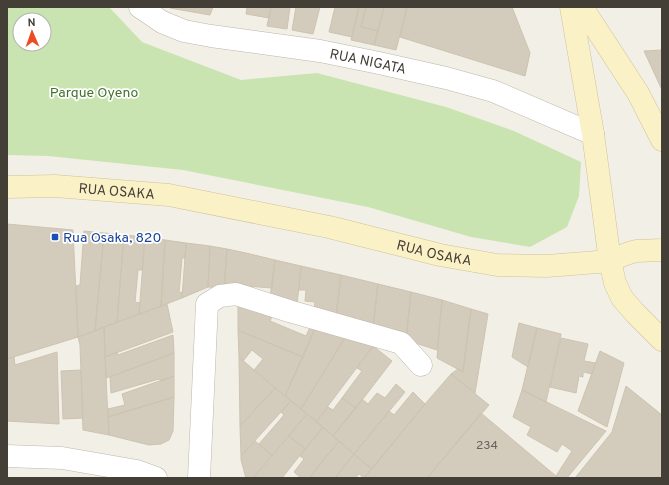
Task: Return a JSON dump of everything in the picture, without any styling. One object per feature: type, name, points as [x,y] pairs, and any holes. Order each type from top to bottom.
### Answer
[{"type":"main road","points":[[571,7],[593,134],[610,261],[616,283],[622,298],[662,340]]},
{"type":"main road","points":[[582,7],[638,93],[661,137]]},
{"type":"main road","name":"RUA OSAKA","points":[[7,187],[55,186],[169,195],[329,227],[440,255],[497,265],[547,266],[610,261],[636,251],[662,250]]},
{"type":"street","name":"RUA NIGATA","points":[[140,7],[162,22],[184,31],[320,51],[416,71],[493,91],[593,134]]},
{"type":"street","points":[[199,478],[207,304],[220,296],[236,294],[400,343],[421,366]]},
{"type":"street","points":[[7,456],[62,458],[137,470],[156,478]]},
{"type":"green space","name":"Parque Oyeno","points":[[7,7],[109,7],[142,42],[241,80],[317,73],[446,107],[514,131],[581,162],[579,196],[567,227],[530,247],[471,237],[368,207],[183,170],[48,156],[7,155]]},
{"type":"building","points":[[170,7],[213,7],[210,15]]},
{"type":"building","points":[[247,7],[271,7],[269,18],[246,14]]},
{"type":"building","points":[[271,7],[290,7],[287,29],[267,26]]},
{"type":"building","points":[[296,7],[320,7],[313,34],[292,30]]},
{"type":"building","points":[[335,7],[359,7],[352,37],[329,32]]},
{"type":"building","points":[[359,7],[366,7],[361,27],[378,31],[374,45],[351,40]]},
{"type":"building","points":[[366,7],[384,7],[378,31],[361,27]]},
{"type":"building","points":[[384,7],[407,7],[396,50],[374,45]]},
{"type":"building","points":[[407,7],[512,7],[530,53],[525,76],[400,37]]},
{"type":"building","points":[[662,50],[662,90],[644,51]]},
{"type":"building","points":[[7,224],[73,230],[78,337],[7,359]]},
{"type":"building","points":[[84,231],[104,233],[95,331],[78,337],[76,286],[80,285]]},
{"type":"building","points":[[104,233],[124,235],[117,322],[95,331]]},
{"type":"building","points":[[124,235],[145,237],[142,270],[138,270],[135,302],[140,303],[139,314],[117,322]]},
{"type":"building","points":[[145,237],[165,240],[161,306],[139,314]]},
{"type":"building","points":[[165,240],[186,243],[185,258],[182,258],[179,293],[182,292],[182,298],[161,306]]},
{"type":"building","points":[[186,243],[210,246],[208,287],[182,298]]},
{"type":"building","points":[[210,246],[227,249],[224,288],[208,287]]},
{"type":"building","points":[[227,249],[275,260],[272,288],[246,286],[246,290],[224,288]]},
{"type":"building","points":[[275,260],[301,266],[297,305],[270,297]]},
{"type":"building","points":[[301,266],[341,275],[336,317],[314,310],[315,302],[305,301],[306,290],[299,290]]},
{"type":"building","points":[[341,275],[378,284],[373,328],[336,317]]},
{"type":"building","points":[[378,284],[411,292],[406,340],[373,328]]},
{"type":"building","points":[[411,292],[442,300],[437,350],[406,340]]},
{"type":"building","points":[[442,300],[471,309],[463,372],[437,358]]},
{"type":"building","points":[[167,304],[173,332],[105,357],[104,327]]},
{"type":"building","points":[[238,304],[273,314],[270,321],[306,336],[311,325],[316,326],[303,357],[238,330]]},
{"type":"building","points":[[471,309],[488,314],[475,393],[451,374],[458,369],[463,372]]},
{"type":"building","points":[[519,323],[537,328],[528,367],[512,357]]},
{"type":"building","points":[[316,326],[346,336],[301,409],[285,396]]},
{"type":"building","points":[[104,327],[109,435],[83,430],[80,345],[78,337]]},
{"type":"building","points":[[537,328],[561,334],[546,402],[522,390]]},
{"type":"building","points":[[238,330],[303,357],[285,396],[254,370],[263,359],[252,350],[243,361],[239,357]]},
{"type":"building","points":[[173,335],[174,353],[106,378],[105,357],[117,352],[118,355]]},
{"type":"building","points":[[346,336],[373,346],[316,422],[301,409]]},
{"type":"building","points":[[561,338],[588,344],[584,361],[596,363],[592,374],[583,372],[583,377],[579,376],[576,393],[550,387]]},
{"type":"building","points":[[373,346],[392,361],[356,408],[342,398],[362,371],[357,368]]},
{"type":"building","points":[[600,351],[624,363],[607,427],[578,411]]},
{"type":"building","points":[[57,352],[59,424],[7,421],[7,359],[14,357],[15,365]]},
{"type":"building","points":[[174,353],[174,376],[161,381],[159,379],[111,393],[110,377]]},
{"type":"building","points":[[239,357],[275,388],[240,426]]},
{"type":"building","points":[[81,370],[83,418],[63,419],[61,371]]},
{"type":"building","points":[[451,374],[489,405],[427,478],[364,478],[425,404]]},
{"type":"building","points":[[174,376],[174,397],[108,417],[108,409],[125,405],[122,394]]},
{"type":"building","points":[[396,384],[405,392],[354,454],[333,436],[362,399],[368,404],[377,393],[385,398]]},
{"type":"building","points":[[626,386],[662,415],[662,478],[575,478],[612,432]]},
{"type":"building","points":[[275,388],[291,401],[241,456],[240,426]]},
{"type":"building","points":[[522,390],[606,431],[567,478],[558,478],[556,476],[572,451],[562,444],[557,452],[527,435],[531,427],[513,417]]},
{"type":"building","points":[[413,392],[425,404],[372,469],[354,454],[389,411],[394,415]]},
{"type":"building","points":[[174,397],[173,431],[169,440],[161,444],[149,445],[109,435],[108,417]]},
{"type":"building","points":[[342,398],[356,408],[333,436],[316,422],[328,407],[333,410]]},
{"type":"building","points":[[291,401],[307,414],[272,455],[259,444],[284,415],[281,412]]},
{"type":"building","points":[[481,413],[556,476],[558,478],[427,478]]},
{"type":"building","points":[[307,414],[323,427],[305,449],[289,436]]},
{"type":"building","points":[[323,427],[339,441],[309,478],[301,478],[294,472],[304,459],[300,456]]},
{"type":"building","points":[[289,436],[305,449],[282,478],[255,478],[254,477]]},
{"type":"building","points":[[255,441],[272,455],[253,478],[246,478],[241,456]]},
{"type":"building","points":[[339,441],[354,454],[335,478],[309,478]]},
{"type":"building","points":[[354,454],[372,469],[364,478],[359,474],[355,478],[335,478]]},
{"type":"place","name":"Rua Osaka, 820","points":[[55,237]]}]
